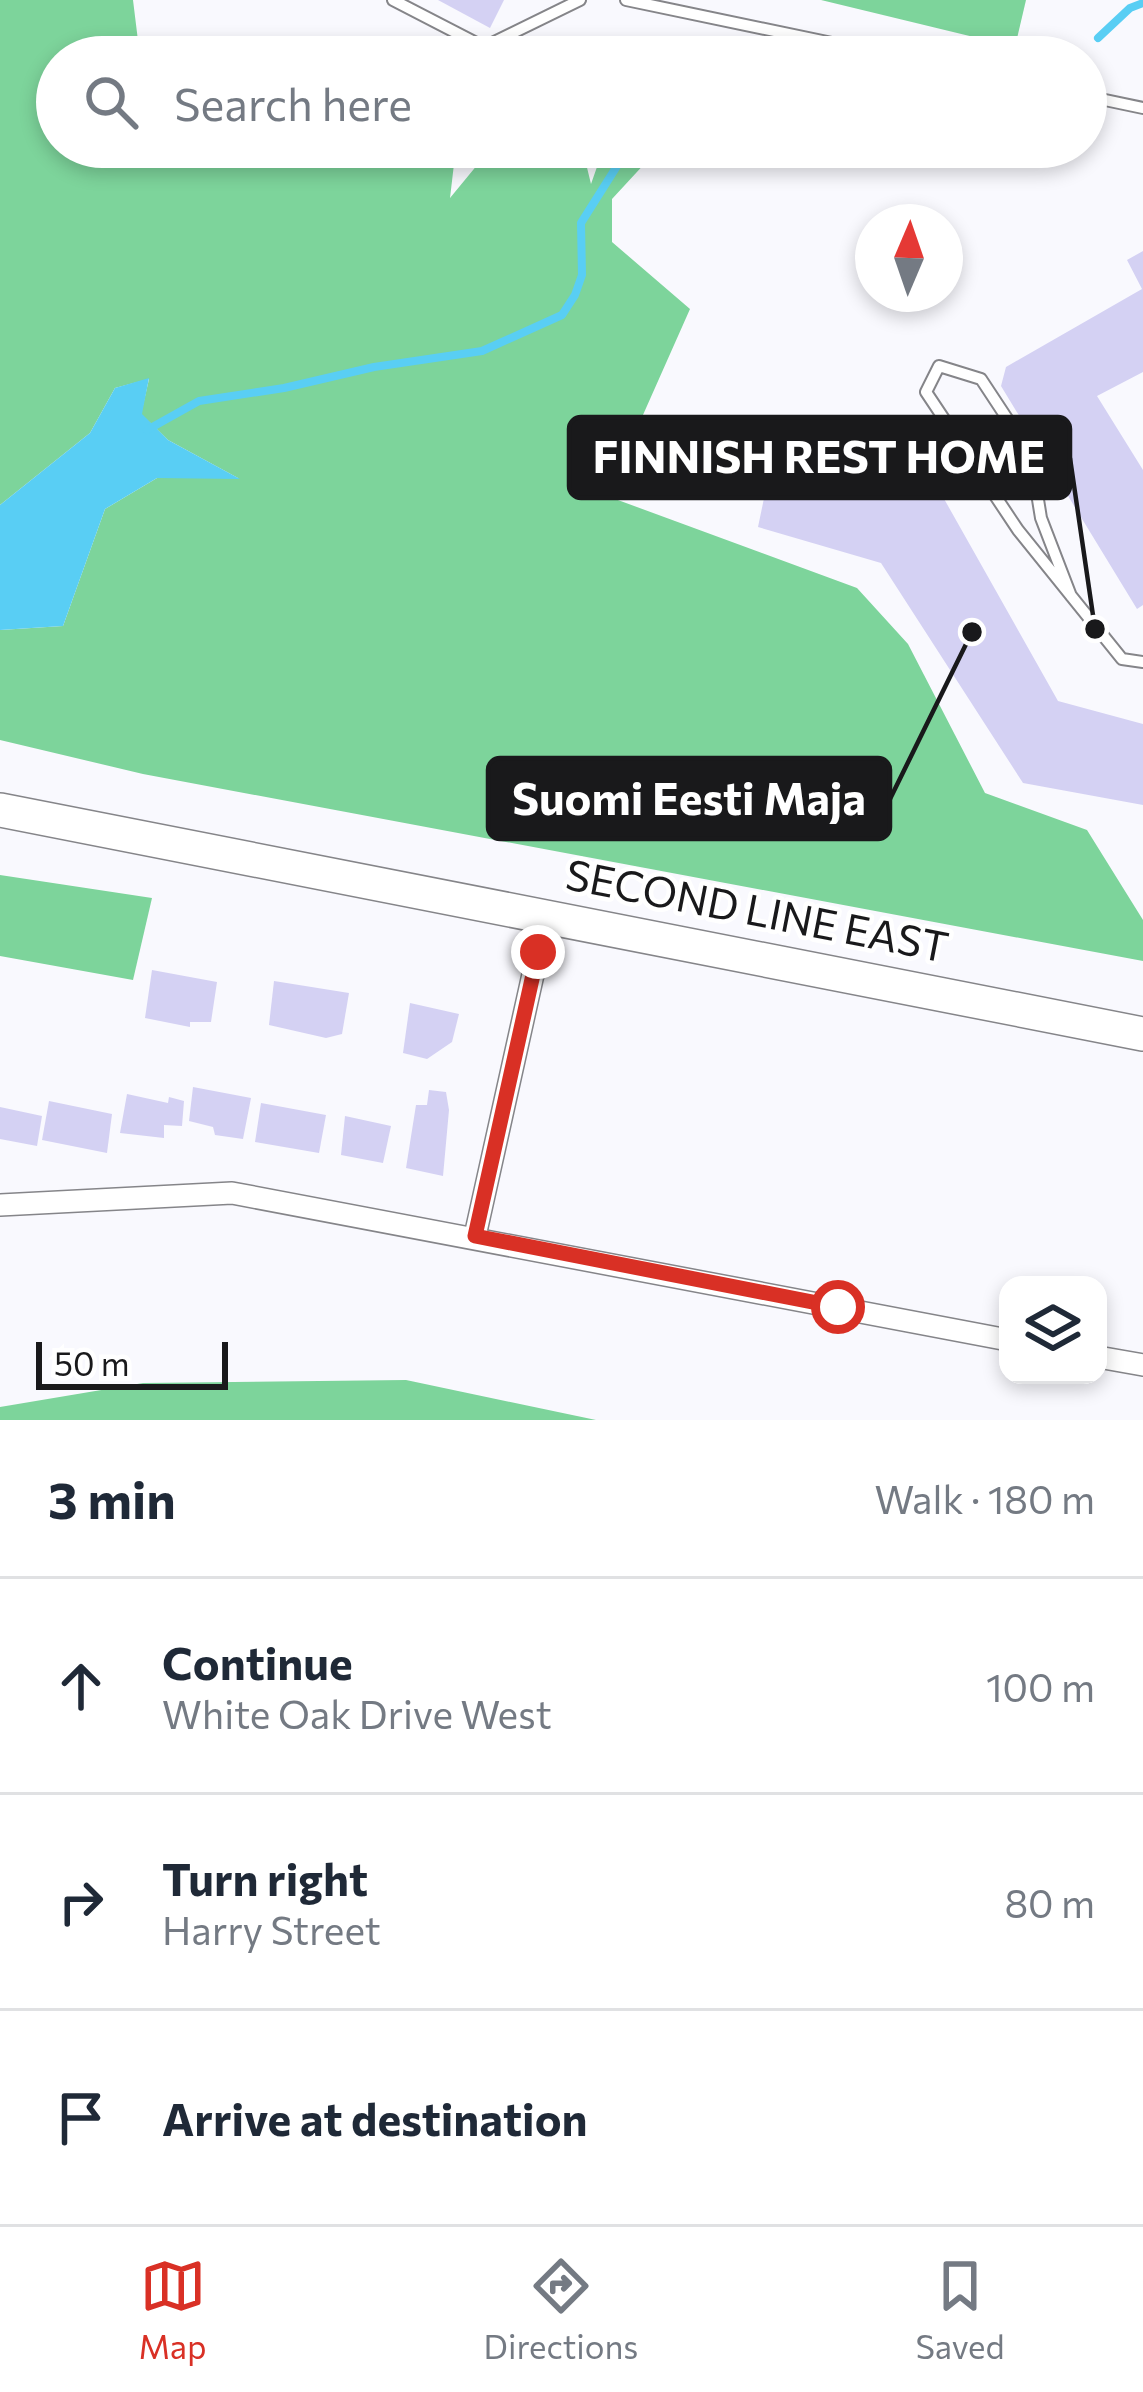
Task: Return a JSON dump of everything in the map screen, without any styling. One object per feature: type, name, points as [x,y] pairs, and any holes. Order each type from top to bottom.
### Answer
[{"type":"highway","name":"SECOND LINE EAST","points":[[0,810],[1143,1034]]},
{"type":"street","points":[[475,1236],[546,916]]},
{"type":"street","points":[[0,1205],[232,1192],[999,1338]]},
{"type":"street","points":[[1107,1359],[1143,1366]]},
{"type":"lane","points":[[392,0],[462,36]]},
{"type":"lane","points":[[506,36],[580,0]]},
{"type":"lane","points":[[626,0],[798,36]]},
{"type":"lane","points":[[1107,100],[1143,108]]},
{"type":"lane","points":[[1071,596],[1041,518],[1034,475],[1010,423],[981,379],[938,366],[926,392],[1018,530],[1071,596],[1122,659],[1143,662]]},
{"type":"green space","points":[[0,0],[133,0],[137,36],[36,36],[36,168],[454,168],[450,198],[475,168],[587,168],[591,184],[597,168],[641,168],[612,199],[612,242],[690,309],[607,496],[857,588],[908,644],[985,793],[1087,830],[1143,920],[1143,961],[143,774],[0,740],[0,630],[63,626],[105,509],[157,478],[238,478],[168,440],[141,414],[149,379],[115,388],[90,433],[0,505]]},
{"type":"green space","points":[[821,0],[1026,0],[1018,36],[970,36]]},
{"type":"green space","points":[[0,875],[152,898],[133,980],[0,956]]},
{"type":"green space","points":[[406,1380],[596,1420],[0,1420],[0,1407],[143,1383]]},
{"type":"water","points":[[149,378],[142,414],[168,440],[240,479],[157,478],[105,509],[63,626],[0,630],[0,505],[90,433],[115,388]]},
{"type":"building","points":[[438,0],[504,0],[490,28]]},
{"type":"building","points":[[1143,251],[1143,372],[1097,396],[1143,470],[1143,605],[1137,609],[1001,386],[1006,367],[1142,289],[1127,260]]},
{"type":"building","points":[[772,460],[943,497],[1058,701],[1143,724],[1143,805],[1023,783],[881,563],[758,527]]},
{"type":"building","points":[[152,970],[217,982],[211,1022],[190,1022],[190,1027],[145,1018]]},
{"type":"building","points":[[274,981],[349,993],[342,1034],[326,1038],[269,1025]]},
{"type":"building","points":[[410,1003],[459,1014],[452,1042],[427,1059],[403,1053]]},
{"type":"building","points":[[193,1087],[251,1098],[243,1139],[215,1135],[213,1127],[189,1121]]},
{"type":"building","points":[[429,1090],[446,1092],[449,1110],[443,1176],[406,1168],[416,1105],[427,1105]]},
{"type":"building","points":[[127,1094],[168,1103],[169,1097],[184,1101],[182,1126],[164,1125],[164,1138],[120,1133]]},
{"type":"building","points":[[49,1101],[112,1114],[107,1153],[42,1140]]},
{"type":"building","points":[[261,1103],[326,1115],[319,1153],[255,1142]]},
{"type":"building","points":[[0,1107],[42,1116],[37,1146],[0,1139]]},
{"type":"building","points":[[345,1116],[391,1126],[383,1163],[341,1155]]},
{"type":"waterway","points":[[1100,36],[1130,8],[1143,3]]},
{"type":"waterway","points":[[147,430],[199,401],[482,351],[562,315],[582,275],[581,223],[616,168]]},
{"type":"place","name":"FINNISH REST HOME","points":[[1095,629]]},
{"type":"place","name":"Suomi Eesti Maja","points":[[972,632]]},
{"type":"route","points":[[538,952],[475,1236],[838,1307]]}]
